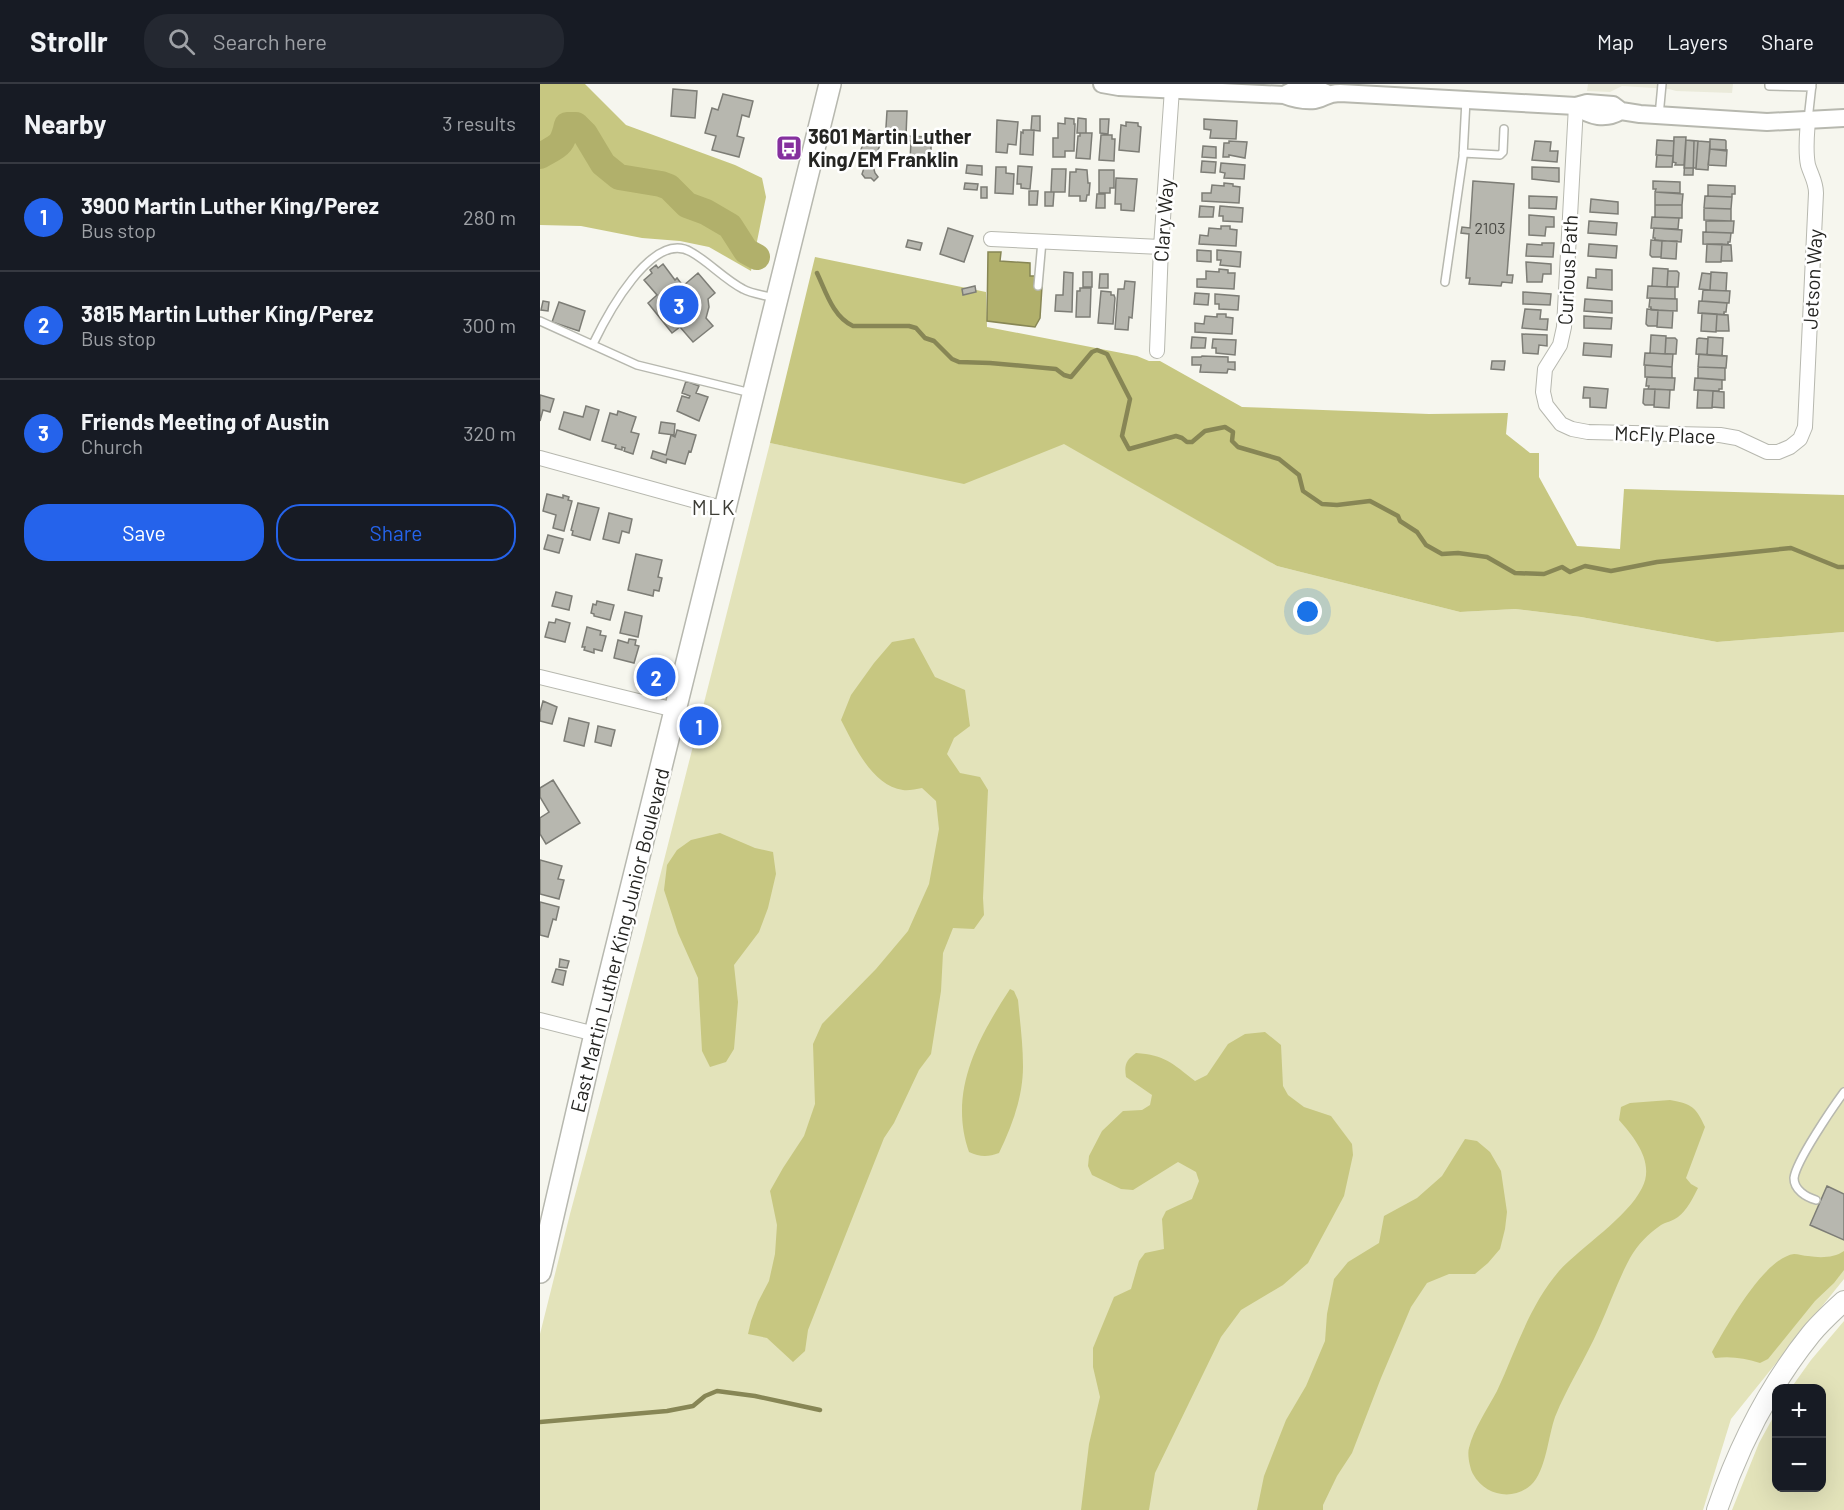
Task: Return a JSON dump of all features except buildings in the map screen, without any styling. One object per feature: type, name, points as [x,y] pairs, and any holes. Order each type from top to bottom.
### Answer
[{"type":"main road","name":"East Martin Luther King Junior Boulevard","points":[[540,1272],[548,1209],[595,1034],[830,84]]},
{"type":"main road","points":[[1717,1510],[1754,1423],[1780,1378],[1812,1333],[1844,1300]]},
{"type":"street","points":[[1102,84],[1119,87],[1173,86],[1284,95],[1295,88],[1318,88],[1328,93],[1576,106],[1586,113],[1598,116],[1612,116],[1621,111],[1659,116],[1767,122],[1844,118]]},
{"type":"street","name":"Clary Way","points":[[1157,351],[1161,247],[1173,86]]},
{"type":"street","name":"Curious Path","points":[[1561,423],[1546,405],[1543,379],[1545,369],[1560,345],[1564,327],[1576,106]]},
{"type":"street","name":"Jetson Way","points":[[1800,439],[1805,427],[1816,193],[1816,184],[1807,159],[1808,120]]},
{"type":"street","points":[[991,239],[1161,247]]},
{"type":"street","name":"McFly Place","points":[[1561,423],[1572,429],[1588,432],[1720,435],[1737,438],[1767,452],[1778,452],[1790,447],[1800,439]]},
{"type":"street","points":[[540,458],[725,508]]},
{"type":"street","points":[[540,677],[675,710]]},
{"type":"street","points":[[540,1020],[595,1034]]},
{"type":"lane","points":[[1659,116],[1662,84]]},
{"type":"lane","points":[[1769,84],[1769,86],[1812,86],[1808,120]]},
{"type":"lane","points":[[1444,282],[1463,153],[1466,100]]},
{"type":"lane","points":[[1463,153],[1500,155],[1503,152],[1504,129]]},
{"type":"lane","points":[[1038,286],[1042,241]]},
{"type":"lane","points":[[592,344],[608,314],[633,278],[661,251],[674,248],[688,250],[745,290],[776,299]]},
{"type":"lane","points":[[540,321],[638,365],[753,394]]},
{"type":"lane","points":[[1816,1200],[1807,1197],[1797,1188],[1794,1177],[1802,1159],[1844,1092]]},
{"type":"shaded area","points":[[540,84],[585,84],[626,125],[735,165],[762,178],[766,197],[751,271],[709,247],[680,241],[642,238],[581,226],[540,225]]},
{"type":"shaded area","points":[[1588,84],[1733,84],[1732,93],[1622,86],[1610,92],[1587,91]]},
{"type":"shaded area","points":[[988,252],[1001,252],[1000,261],[1030,263],[1030,276],[1035,276],[1034,285],[1042,286],[1040,318],[1035,327],[987,321]]},
{"type":"shaded area","points":[[815,257],[986,292],[987,327],[1137,356],[1149,361],[1160,361],[1242,407],[1429,414],[1508,413],[1506,434],[1530,453],[1539,453],[1539,477],[1577,546],[1620,549],[1624,489],[1844,495],[1844,632],[1717,642],[1581,617],[1515,609],[1460,612],[1277,566],[1064,444],[964,484],[770,443]]},
{"type":"shaded area","points":[[914,638],[935,677],[965,690],[970,726],[954,738],[947,754],[960,773],[980,777],[988,790],[984,915],[974,929],[953,928],[943,953],[941,991],[931,1054],[919,1070],[894,1123],[884,1138],[808,1330],[805,1351],[793,1362],[767,1338],[748,1334],[758,1302],[769,1281],[775,1254],[777,1225],[770,1191],[804,1136],[815,1104],[813,1044],[822,1024],[876,969],[908,931],[929,884],[939,829],[936,801],[922,788],[903,790],[882,781],[865,763],[841,720],[851,695],[892,642]]},
{"type":"shaded area","points":[[720,833],[755,848],[773,852],[776,874],[768,908],[759,932],[734,965],[738,1002],[734,1049],[726,1062],[710,1067],[702,1051],[698,978],[678,933],[664,890],[667,865],[677,850],[691,840]]},
{"type":"shaded area","points":[[1010,989],[1014,991],[1018,1000],[1023,1078],[1012,1122],[999,1153],[980,1156],[969,1152],[963,1130],[964,1087],[977,1046]]},
{"type":"shaded area","points":[[1265,1032],[1281,1045],[1283,1086],[1288,1095],[1304,1107],[1331,1116],[1352,1144],[1353,1155],[1344,1196],[1308,1263],[1283,1285],[1241,1310],[1221,1337],[1155,1473],[1149,1510],[1081,1510],[1089,1444],[1100,1397],[1093,1367],[1093,1348],[1114,1297],[1131,1289],[1139,1261],[1145,1253],[1164,1249],[1162,1219],[1166,1211],[1192,1199],[1199,1181],[1196,1172],[1178,1162],[1133,1190],[1121,1189],[1092,1175],[1088,1166],[1089,1156],[1102,1131],[1123,1111],[1142,1110],[1150,1105],[1152,1095],[1126,1077],[1127,1063],[1136,1053],[1168,1061],[1195,1081],[1207,1075],[1228,1044],[1245,1034]]},
{"type":"shaded area","points":[[1670,1100],[1692,1108],[1699,1115],[1705,1127],[1686,1178],[1698,1188],[1690,1204],[1681,1214],[1652,1232],[1630,1258],[1594,1339],[1555,1417],[1543,1463],[1536,1479],[1524,1490],[1516,1493],[1500,1494],[1492,1491],[1478,1481],[1473,1474],[1469,1461],[1469,1448],[1531,1314],[1559,1271],[1626,1210],[1642,1188],[1645,1179],[1645,1160],[1637,1143],[1619,1120],[1621,1107],[1630,1103]]},
{"type":"shaded area","points":[[1465,1139],[1477,1141],[1490,1152],[1501,1171],[1507,1212],[1500,1249],[1475,1274],[1449,1274],[1427,1283],[1411,1307],[1352,1453],[1337,1476],[1323,1505],[1323,1510],[1257,1510],[1264,1476],[1286,1420],[1306,1386],[1325,1341],[1327,1314],[1334,1279],[1348,1262],[1379,1243],[1384,1216],[1417,1198],[1442,1176]]},
{"type":"shaded area","points":[[1844,1251],[1844,1270],[1815,1301],[1768,1359],[1760,1363],[1738,1358],[1715,1358],[1712,1352],[1726,1327],[1747,1295],[1770,1267],[1782,1258],[1794,1254],[1827,1257]]},
{"type":"green space","points":[[770,443],[964,483],[1064,443],[1277,566],[1460,612],[1515,609],[1581,617],[1717,642],[1844,632],[1844,1279],[1731,1419],[1703,1510],[540,1510],[540,1334],[644,939]]},
{"type":"green space","points":[[1844,1321],[1844,1510],[1732,1510],[1759,1443],[1772,1419],[1772,1492],[1826,1492],[1826,1384],[1794,1384]]},
{"type":"waterway","points":[[540,156],[559,145],[567,125],[576,125],[585,134],[603,164],[619,177],[669,187],[687,205],[706,212],[730,226],[746,251],[757,257]]},
{"type":"waterway","points":[[817,273],[835,310],[846,322],[853,326],[916,328],[925,338],[934,341],[952,359],[959,362],[1056,369],[1071,377],[1092,352],[1097,350],[1107,354],[1130,399],[1122,436],[1129,449],[1176,436],[1192,442],[1205,431],[1225,427],[1233,432],[1232,441],[1238,447],[1279,459],[1299,475],[1303,491],[1322,504],[1337,505],[1370,501],[1398,516],[1400,521],[1417,532],[1426,545],[1442,554],[1458,553],[1487,557],[1515,573],[1544,574],[1562,567],[1570,572],[1585,566],[1611,571],[1657,562],[1791,548],[1838,567],[1844,567]]},
{"type":"waterway","points":[[540,1422],[667,1411],[693,1406],[705,1396],[717,1391],[755,1396],[820,1410]]},
{"type":"place","name":"3601 Martin Luther King/EM Franklin","points":[[789,148]]},
{"type":"place","name":"Friends Meeting of Austin","points":[[679,305]]},
{"type":"place","name":"3815 Martin Luther King/Perez","points":[[656,677]]},
{"type":"place","name":"3900 Martin Luther King/Perez","points":[[699,726]]},
{"type":"district","name":"MLK","points":[[714,506]]}]
